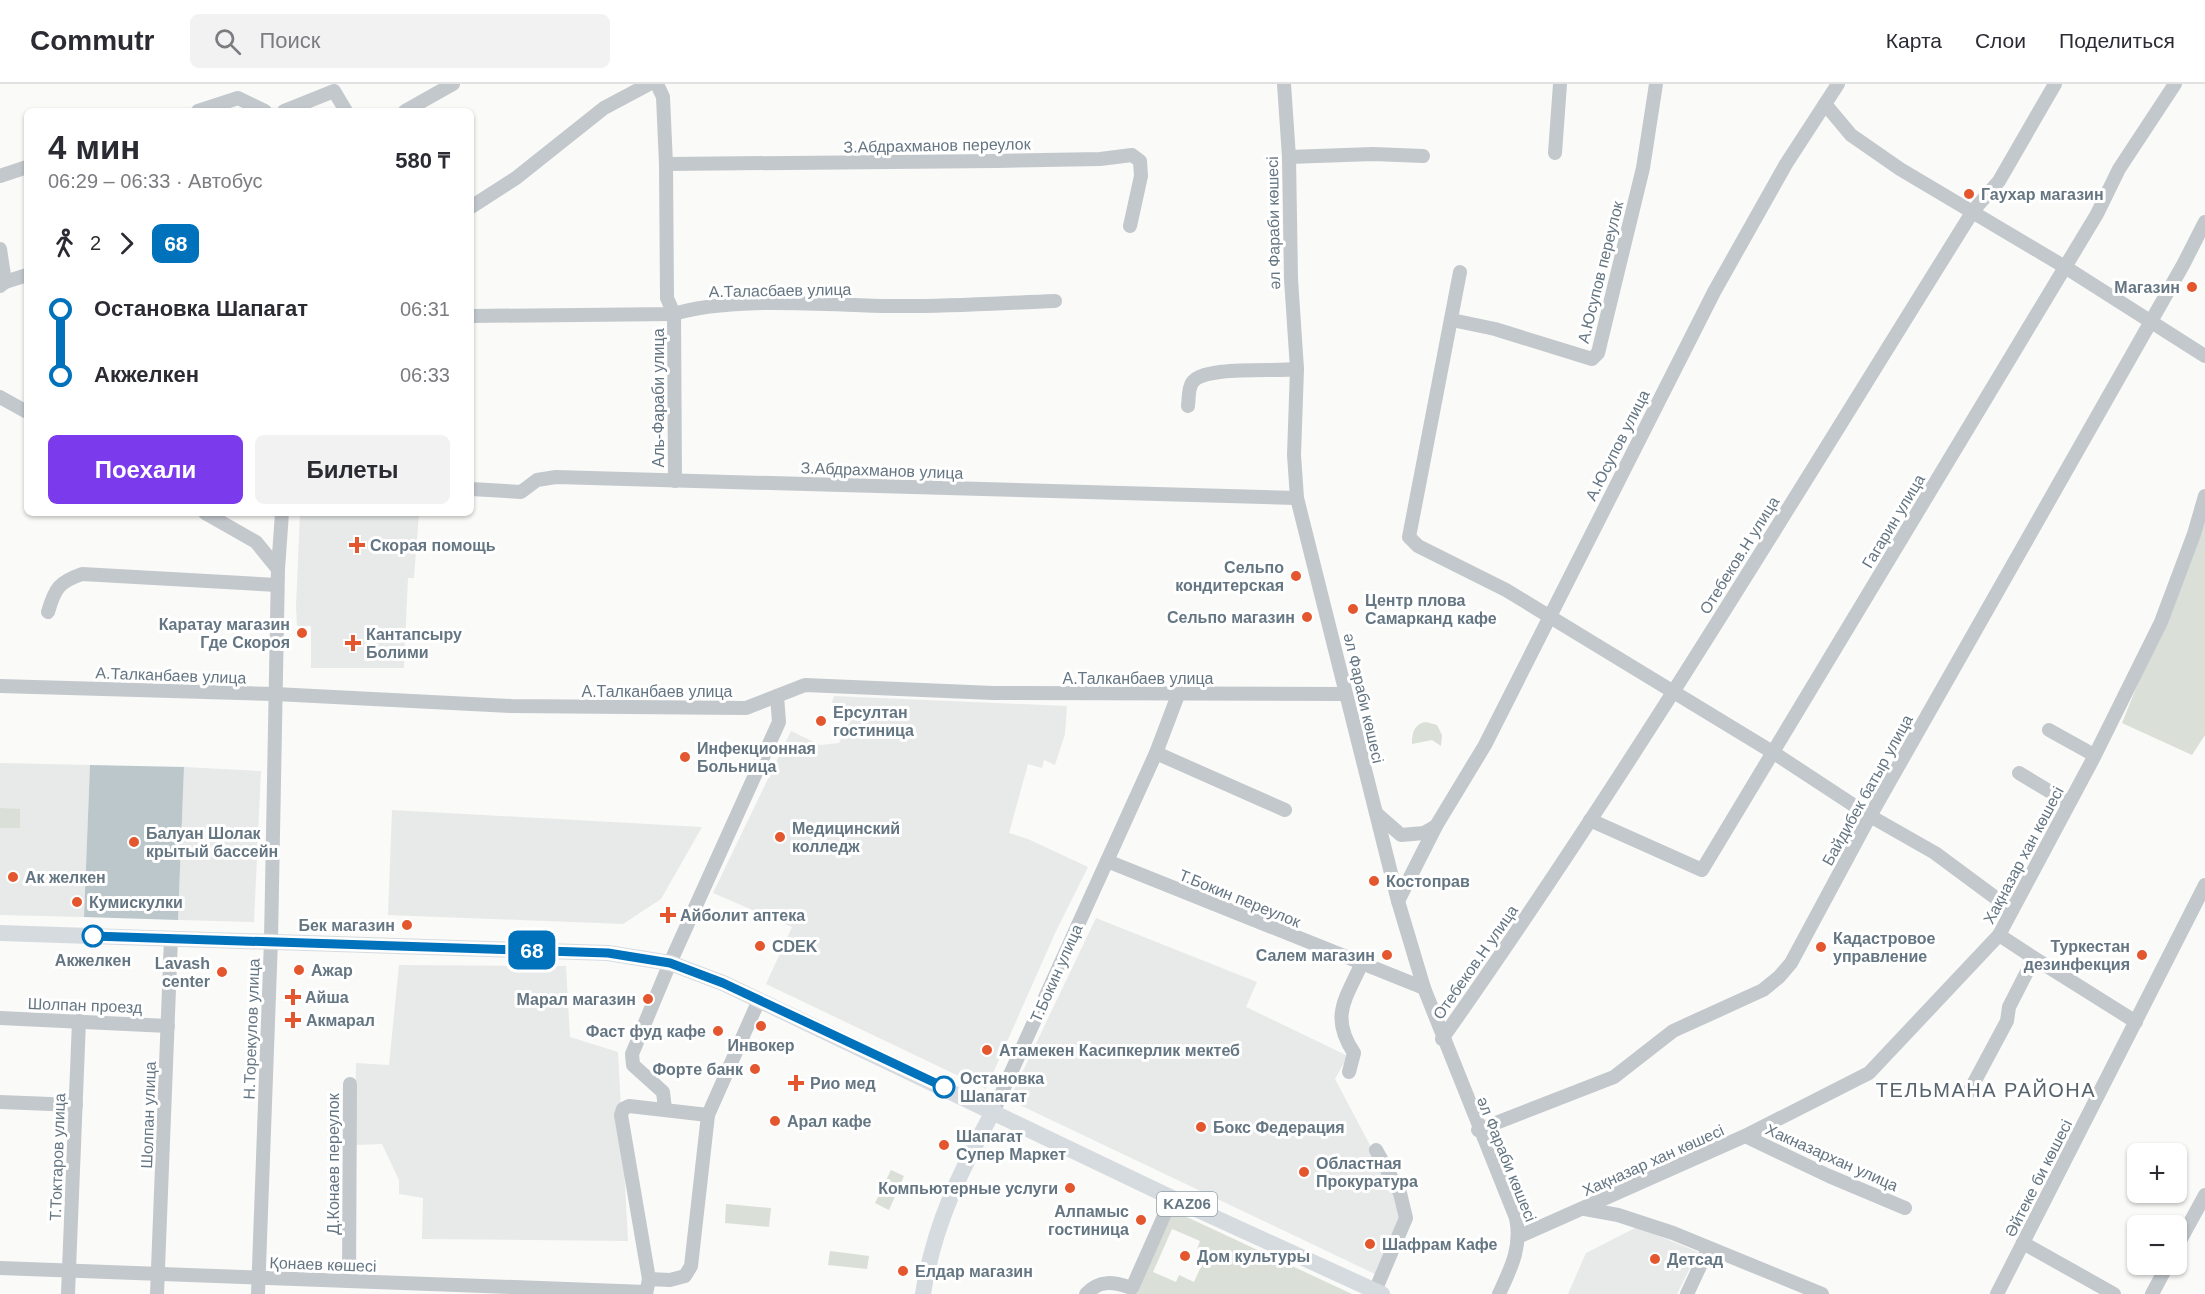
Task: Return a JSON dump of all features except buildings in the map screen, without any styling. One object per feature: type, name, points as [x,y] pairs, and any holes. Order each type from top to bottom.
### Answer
[{"type":"main road","name":"KАZ06","points":[[0,933],[271,940],[608,953],[670,963],[759,1000],[994,1110],[1172,1197],[1378,1292]]},
{"type":"main road","name":"Т.Бокин улица","points":[[923,1294],[935,1233],[963,1167],[994,1110]]},
{"type":"street","points":[[410,108],[453,84]]},
{"type":"street","points":[[474,205],[516,178],[604,108],[649,84]]},
{"type":"street","points":[[657,84],[663,97],[667,298],[674,314]]},
{"type":"street","name":"әл Фараби көшесі","points":[[1284,84],[1291,279],[1298,369],[1294,455],[1297,498],[1321,585],[1345,694],[1398,901],[1424,988],[1478,1130],[1516,1218],[1520,1236],[1516,1256],[1499,1294]]},
{"type":"street","points":[[1555,153],[1560,84]]},
{"type":"street","name":"А.Юсупов переулок","points":[[1452,320],[1505,332],[1592,359],[1598,353],[1643,168],[1656,84]]},
{"type":"street","name":"А.Юсупов улица","points":[[1398,901],[1436,826],[1485,745],[1714,292],[1786,164],[1838,84]]},
{"type":"street","name":"Отебеков.Н улица","points":[[1442,1039],[1516,934],[1672,693],[1972,211],[1999,181],[2055,84]]},
{"type":"street","name":"Гагарин улица","points":[[1590,820],[1702,870],[2097,214],[2119,169],[2175,84]]},
{"type":"street","points":[[290,108],[332,88],[344,108]]},
{"type":"street","points":[[207,108],[238,98],[259,108]]},
{"type":"street","points":[[1825,104],[1851,135],[1900,169],[2065,267],[2205,356]]},
{"type":"street","points":[[1288,157],[1373,154],[1424,156]]},
{"type":"street","name":"З.Абдрахманов переулок","points":[[666,164],[1008,161],[1132,155],[1140,161],[1141,176],[1130,226]]},
{"type":"street","points":[[0,176],[24,168]]},
{"type":"street","name":"Байдибек батыр улица","points":[[1478,1130],[1614,1077],[1673,1031],[1754,994],[1779,977],[1791,963],[1870,816],[2151,322],[2205,222]]},
{"type":"street","points":[[0,249],[3,284],[24,276]]},
{"type":"street","points":[[1460,272],[1409,537],[1418,546],[1506,590],[1550,616],[1672,693],[1774,753],[1870,816],[1935,853],[2012,910]]},
{"type":"street","name":"А.Таласбаев улица","points":[[474,316],[674,314],[692,308],[767,304],[905,306],[1055,302]]},
{"type":"street","name":"Аль-Фараби улица","points":[[674,314],[675,481]]},
{"type":"street","points":[[1188,406],[1191,384],[1197,376],[1214,372],[1298,369]]},
{"type":"street","points":[[0,397],[24,410]]},
{"type":"street","name":"З.Абдрахманов улица","points":[[474,489],[521,492],[537,480],[556,477],[1297,498]]},
{"type":"street","name":"Хақназар хан көшесі","points":[[1520,1236],[1745,1136],[1869,1073],[1999,935],[2161,622],[2194,534],[2205,496]]},
{"type":"street","points":[[210,516],[256,542],[278,569]]},
{"type":"street","name":"Н.Торекулов улица","points":[[258,1294],[271,940],[277,585],[282,516]]},
{"type":"street","points":[[48,612],[53,595],[63,581],[82,574],[277,585]]},
{"type":"street","name":"А.Талканбаев улица","points":[[0,686],[275,694],[511,706],[746,708],[806,685],[993,693],[1345,694]]},
{"type":"street","name":"Т.Бокин улица","points":[[994,1110],[1156,753],[1178,695]]},
{"type":"street","points":[[665,1109],[663,1092],[632,1061],[632,1054],[670,963],[779,722],[777,696]]},
{"type":"street","points":[[2049,730],[2094,755]]},
{"type":"street","points":[[1156,753],[1285,810]]},
{"type":"street","points":[[2019,773],[2069,803]]},
{"type":"street","points":[[1375,812],[1401,835],[1424,833],[1436,826]]},
{"type":"street","name":"Т.Бокин переулок","points":[[1107,861],[1361,965]]},
{"type":"street","name":"Әйтеке би көшесі","points":[[1997,1294],[2203,892]]},
{"type":"street","points":[[1999,935],[2136,1022]]},
{"type":"street","name":"Шолпан улица","points":[[157,1294],[171,938]]},
{"type":"street","points":[[1969,1092],[2007,1021],[2009,1007],[2034,958]]},
{"type":"street","points":[[1349,1072],[1354,1053],[1342,1035],[1340,1012],[1361,965],[1424,988]]},
{"type":"street","points":[[647,1288],[621,1115],[623,1109],[629,1106],[708,1115],[759,1000]]},
{"type":"street","name":"Шолпан проезд","points":[[0,1018],[168,1026]]},
{"type":"street","name":"Т.Токтаров улица","points":[[68,1294],[79,1021]]},
{"type":"street","name":"Д.Конаев переулок","points":[[349,1281],[350,1084]]},
{"type":"street","points":[[0,1102],[76,1105]]},
{"type":"street","name":"Қонаев көшесі","points":[[0,1268],[349,1281],[647,1288],[685,1276],[691,1266],[708,1115]]},
{"type":"street","name":"Хакназархан улица","points":[[1745,1136],[1829,1176],[1905,1208]]},
{"type":"street","points":[[1376,1150],[1400,1193],[1406,1218],[1378,1292]]},
{"type":"street","points":[[2187,1228],[2205,1195]]},
{"type":"street","points":[[1086,1294],[1093,1286],[1112,1281],[1132,1288],[1172,1197]]},
{"type":"street","points":[[1585,1209],[1637,1221],[1821,1294]]},
{"type":"street","points":[[2023,1243],[2114,1294]]},
{"type":"street","points":[[1687,1294],[1708,1249]]},
{"type":"street","points":[[2152,1294],[2162,1275]]},
{"type":"shaded area","name":"Скорая помощь","points":[[300,516],[419,516],[414,578],[408,578],[404,668],[311,668],[311,626],[297,626]]},
{"type":"shaded area","points":[[2205,517],[2205,735],[2192,755],[2122,723]]},
{"type":"shaded area","points":[[834,696],[1067,706],[1065,734],[1055,765],[1044,760],[1042,768],[1028,764],[1009,833],[1028,839],[1088,867],[1057,929],[986,1089],[766,984],[792,927],[713,893],[791,731],[820,745],[839,743],[853,715],[832,702]]},
{"type":"shaded area","points":[[1426,722],[1437,725],[1442,735],[1441,746],[1432,740],[1412,744],[1415,730]]},
{"type":"shaded area","points":[[0,763],[90,765],[84,917],[0,915]]},
{"type":"shaded area","name":"Балуан Шолак крытый бассейн","points":[[90,765],[184,767],[178,920],[84,917]]},
{"type":"shaded area","points":[[184,767],[261,771],[254,922],[178,920]]},
{"type":"shaded area","points":[[0,808],[20,809],[20,828],[0,828]]},
{"type":"shaded area","points":[[392,810],[702,827],[661,899],[623,924],[388,915]]},
{"type":"shaded area","points":[[1096,918],[1257,982],[1246,1007],[1348,1056],[1335,1079],[1398,1198],[1402,1221],[1377,1275],[1009,1100]]},
{"type":"shaded area","points":[[399,965],[566,966],[570,1037],[618,1052],[628,1241],[422,1239],[423,1198],[399,1194],[399,1180],[382,1144],[354,1145],[356,1063],[389,1065]]},
{"type":"shaded area","points":[[891,1170],[904,1176],[889,1210],[875,1203]]},
{"type":"shaded area","points":[[726,1204],[771,1208],[769,1227],[725,1223]]},
{"type":"shaded area","points":[[1174,1211],[1352,1294],[1136,1294]],"holes":[[[1172,1229],[1200,1241],[1197,1249],[1207,1253],[1194,1282],[1179,1275],[1176,1282],[1153,1272]]]},
{"type":"shaded area","points":[[1637,1227],[1698,1252],[1677,1294],[1568,1294],[1586,1253]]},
{"type":"shaded area","points":[[830,1251],[869,1256],[867,1269],[828,1265]]},
{"type":"bus line","name":"68","points":[[93,936],[608,953],[670,963],[723,983],[944,1087]]},
{"type":"place","name":"Гаухар магазин","points":[[1969,194]]},
{"type":"place","name":"Магазин","points":[[2192,287]]},
{"type":"place","name":"Скорая помощь","points":[[357,545]]},
{"type":"place","name":"Сельпо кондитерская","points":[[1296,576]]},
{"type":"place","name":"Центр плова Самарканд кафе","points":[[1353,609]]},
{"type":"place","name":"Сельпо магазин","points":[[1307,617]]},
{"type":"place","name":"Каратау магазин Где Скороя","points":[[302,633]]},
{"type":"place","name":"Кантапсыру Болими","points":[[353,643]]},
{"type":"place","name":"Ерсултан гостиница","points":[[821,721]]},
{"type":"place","name":"Инфекционная Больница","points":[[685,757]]},
{"type":"place","name":"Медицинский колледж","points":[[780,837]]},
{"type":"place","name":"Балуан Шолак крытый бассейн","points":[[134,842]]},
{"type":"place","name":"Ак желкен","points":[[13,877]]},
{"type":"place","name":"Костоправ","points":[[1374,881]]},
{"type":"place","name":"Кумискулки","points":[[77,902]]},
{"type":"place","name":"Айболит аптека","points":[[668,915]]},
{"type":"place","name":"Бек магазин","points":[[407,925]]},
{"type":"place","name":"Акжелкен","points":[[93,936]]},
{"type":"place","name":"CDEK","points":[[760,946]]},
{"type":"place","name":"Кадастровое управление","points":[[1821,947]]},
{"type":"place","name":"Салем магазин","points":[[1387,955]]},
{"type":"place","name":"Туркестан дезинфекция","points":[[2142,955]]},
{"type":"place","name":"Ажар","points":[[299,970]]},
{"type":"place","name":"Lavash center","points":[[222,972]]},
{"type":"place","name":"Айша","points":[[293,997]]},
{"type":"place","name":"Марал магазин","points":[[648,999]]},
{"type":"place","name":"Акмарал","points":[[293,1020]]},
{"type":"place","name":"Инвокер","points":[[761,1026]]},
{"type":"place","name":"Фаст фуд кафе","points":[[718,1031]]},
{"type":"place","name":"Атамекен Касипкерлик мектеб","points":[[987,1050]]},
{"type":"place","name":"Форте банк","points":[[755,1069]]},
{"type":"place","name":"Рио мед","points":[[796,1083]]},
{"type":"place","name":"Остановка Шапагат","points":[[944,1087]]},
{"type":"place","name":"Арал кафе","points":[[775,1121]]},
{"type":"place","name":"Бокс Федерация","points":[[1201,1127]]},
{"type":"place","name":"Шапагат Супер Маркет","points":[[944,1145]]},
{"type":"place","name":"Областная Прокуратура","points":[[1304,1172]]},
{"type":"place","name":"Компьютерные услуги","points":[[1070,1188]]},
{"type":"place","name":"Алпамыс гостиница","points":[[1141,1220]]},
{"type":"place","name":"Шафрам Кафе","points":[[1370,1244]]},
{"type":"place","name":"Дом культуры","points":[[1185,1256]]},
{"type":"place","name":"Детсад","points":[[1655,1259]]},
{"type":"place","name":"Елдар магазин","points":[[903,1271]]},
{"type":"district","name":"ТЕЛЬМАНА РАЙОНА","points":[[1986,1090]]}]
